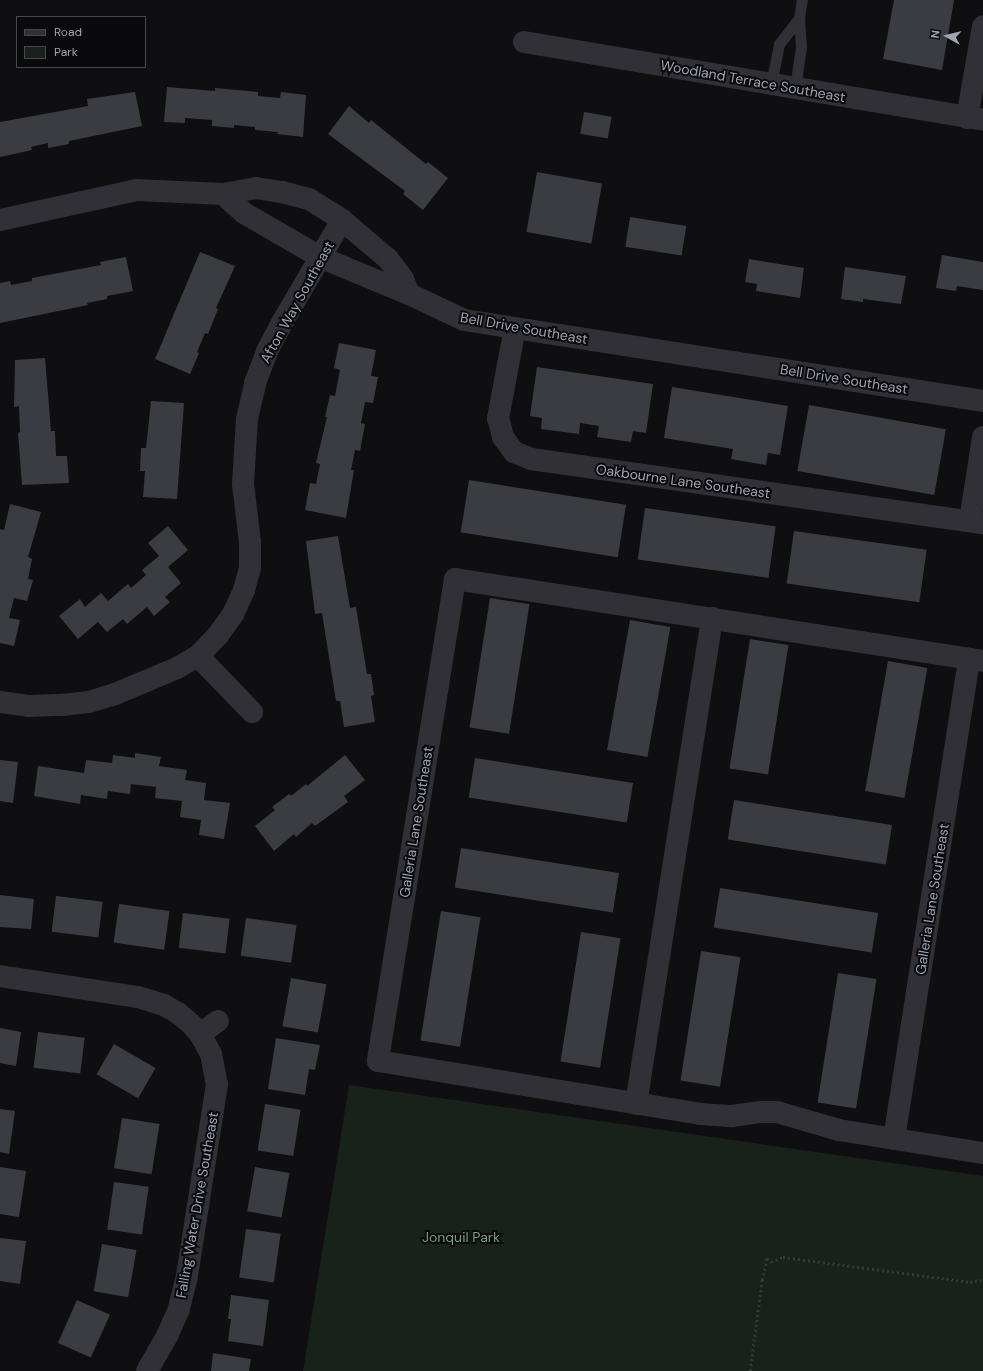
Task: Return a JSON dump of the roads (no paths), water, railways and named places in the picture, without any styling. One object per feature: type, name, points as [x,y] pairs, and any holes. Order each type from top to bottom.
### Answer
[{"type":"street","points":[[975,119],[983,26]]},
{"type":"street","name":"Woodland Terrace Southeast","points":[[524,42],[975,119]]},
{"type":"street","points":[[0,220],[136,190],[222,194],[256,188],[282,192],[309,199],[342,220],[388,259],[403,279],[409,294]]},
{"type":"street","name":"Bell Drive Southeast","points":[[222,194],[244,213],[320,257],[409,294],[464,320],[983,401]]},
{"type":"street","name":"Afton Way Southeast","points":[[0,702],[28,706],[63,705],[89,702],[115,694],[177,668],[198,656],[218,635],[233,614],[244,590],[250,568],[250,542],[244,476],[247,419],[255,383],[270,345],[342,220]]},
{"type":"street","name":"Oakbourne Lane Southeast","points":[[515,328],[498,418],[503,437],[514,452],[531,459],[977,522]]},
{"type":"street","points":[[977,522],[983,437]]},
{"type":"street","name":"Galleria Lane Southeast","points":[[894,1139],[976,660],[712,618],[455,580],[378,1061],[636,1104],[718,1115],[777,1112],[839,1130],[894,1139],[983,1153]]},
{"type":"street","points":[[636,1104],[712,618]]},
{"type":"street","points":[[198,656],[252,712]]},
{"type":"street","name":"Falling Water Drive Southeast","points":[[0,976],[138,997],[164,1005],[178,1013],[200,1034],[211,1054],[217,1084],[188,1269],[179,1309],[167,1336],[147,1371]]},
{"type":"street","points":[[200,1034],[218,1021]]},
{"type":"lane","points":[[795,88],[801,47],[799,18],[802,0]]},
{"type":"lane","points":[[771,84],[779,44],[799,18]]},
{"type":"park label","name":"Jonquil Park","points":[[461,1237]]}]
